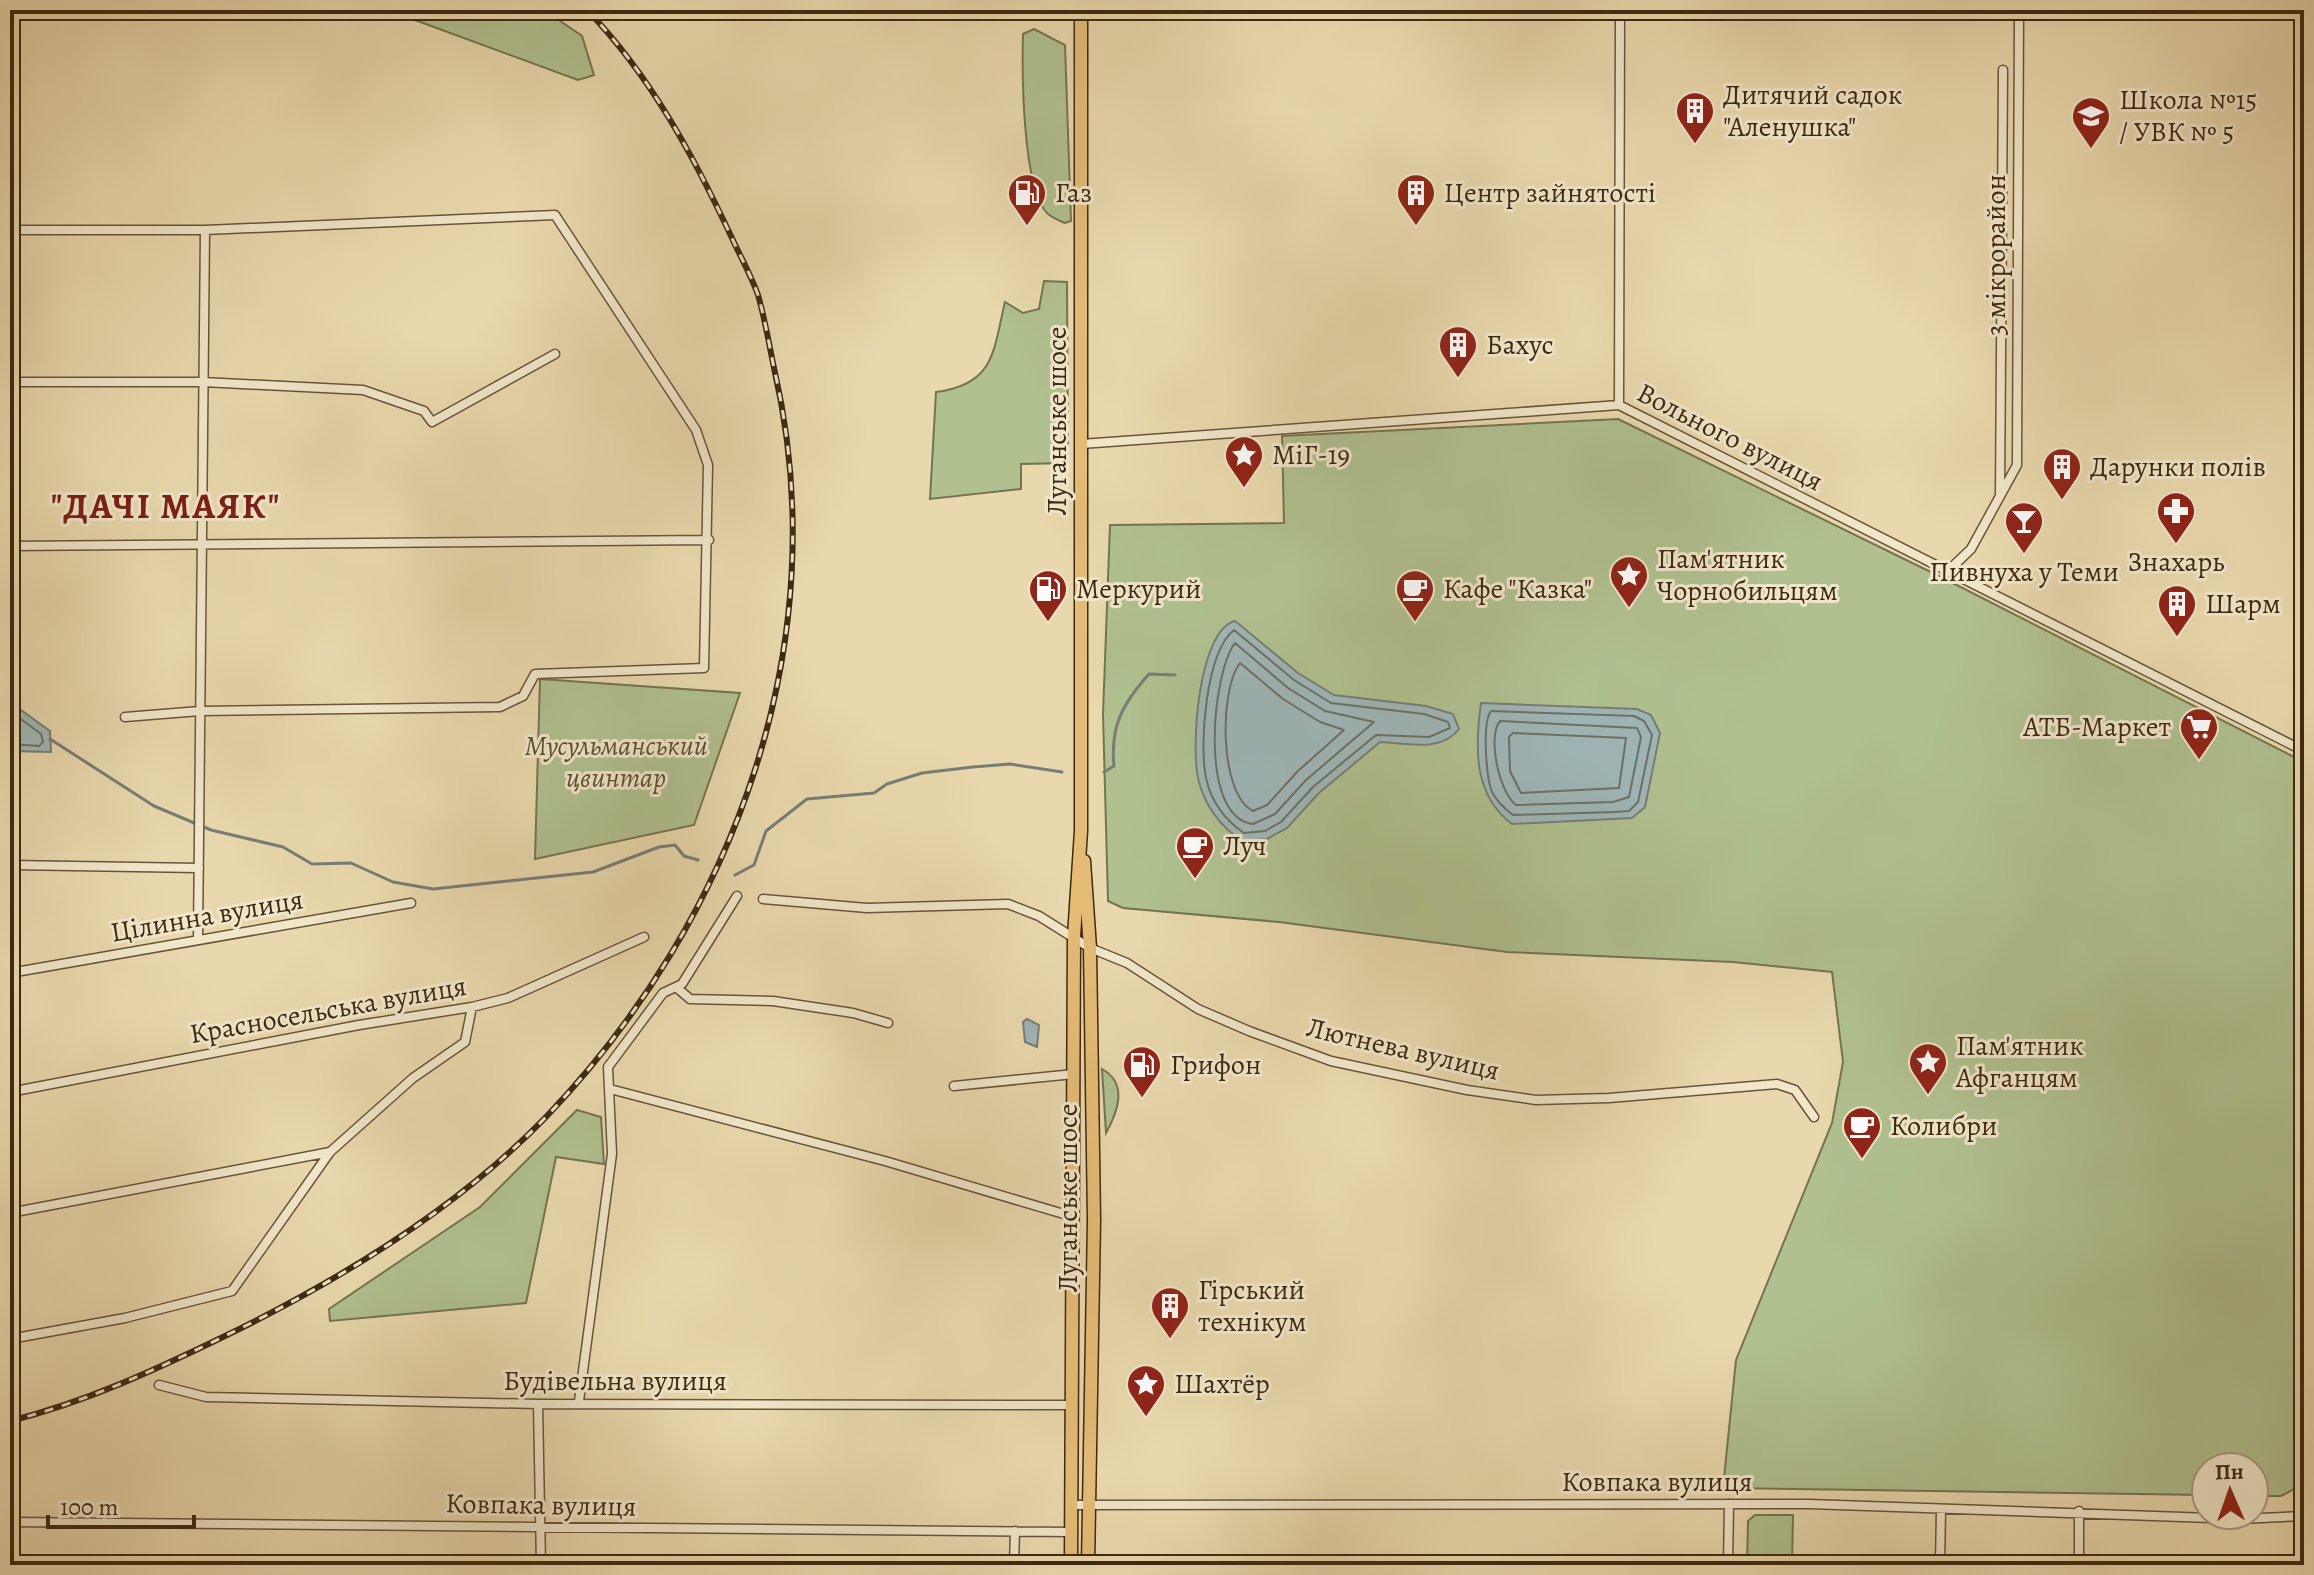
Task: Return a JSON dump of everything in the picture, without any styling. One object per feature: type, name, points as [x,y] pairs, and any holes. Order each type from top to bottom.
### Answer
[{"type":"main road","name":"Луганське шосе","points":[[1071,1565],[1074,936],[1081,831],[1081,10]]},
{"type":"main road","name":"Луганське шосе","points":[[1081,831],[1090,948],[1094,1220],[1088,1565]]},
{"type":"street","points":[[1619,405],[1620,10]]},
{"type":"street","name":"3 мікрорайон","points":[[1948,571],[1971,549],[2017,465],[2019,10]]},
{"type":"street","name":"3 мікрорайон","points":[[2000,496],[2003,70]]},
{"type":"street","points":[[10,230],[205,230],[555,215],[696,430],[708,465],[709,540],[704,668],[535,674],[523,696],[500,707],[200,711],[125,717]]},
{"type":"street","points":[[198,938],[205,230]]},
{"type":"street","points":[[10,382],[203,382],[363,390],[424,411],[432,422],[555,354]]},
{"type":"street","name":"Вольного вулиця","points":[[1081,444],[1619,405],[2304,751]]},
{"type":"street","points":[[10,546],[709,540]]},
{"type":"street","points":[[10,865],[199,868]]},
{"type":"street","points":[[579,1401],[612,1154],[608,1067],[663,993],[682,984],[737,896]]},
{"type":"street","name":"Лютнева вулиця","points":[[763,899],[867,908],[1008,904],[1039,916],[1090,948],[1127,963],[1198,1009],[1331,1061],[1467,1090],[1536,1100],[1777,1084],[1795,1090],[1814,1117]]},
{"type":"street","name":"Цілинна вулиця","points":[[10,973],[411,903]]},
{"type":"street","name":"Красносельська вулиця","points":[[10,1092],[359,1025],[472,1007],[508,998],[644,937]]},
{"type":"street","points":[[676,987],[690,999],[773,1001],[853,1013],[888,1023]]},
{"type":"street","points":[[10,1339],[125,1318],[232,1291],[330,1152],[413,1078],[465,1042],[472,1007]]},
{"type":"street","points":[[954,1086],[1074,1074]]},
{"type":"street","points":[[610,1089],[885,1161],[1074,1217]]},
{"type":"street","points":[[10,1213],[330,1152]]},
{"type":"street","name":"Будівельна вулиця","points":[[159,1385],[206,1397],[538,1404],[579,1401],[1072,1405]]},
{"type":"street","points":[[538,1404],[541,1565]]},
{"type":"street","points":[[1728,1565],[1729,1504]]},
{"type":"street","name":"Ковпака вулиця","points":[[1073,1505],[1729,1504],[2079,1511],[2240,1519],[2304,1516]]},
{"type":"street","points":[[1940,1565],[1941,1509]]},
{"type":"street","points":[[2079,1511],[2079,1565]]},
{"type":"street","name":"Ковпака вулиця","points":[[10,1522],[1072,1532]]},
{"type":"street","points":[[1014,1565],[1015,1531]]},
{"type":"green space","points":[[403,10],[544,10],[582,36],[594,75],[578,80],[415,20]]},
{"type":"green space","points":[[1034,29],[1065,45],[1071,221],[1065,223],[1048,214],[1039,201],[1028,156],[1023,34]]},
{"type":"green space","points":[[1044,281],[1067,282],[1068,463],[1021,464],[1021,489],[930,499],[936,392],[970,382],[981,373],[993,350],[1005,302],[1023,313],[1039,309]]},
{"type":"green space","points":[[1618,419],[1943,578],[2304,762],[2304,1484],[2281,1496],[2270,1496],[2270,1451],[2190,1451],[2190,1495],[1723,1488],[1736,1360],[1832,1123],[1843,1062],[1832,972],[1733,962],[1507,952],[1279,922],[1123,908],[1108,901],[1103,714],[1110,525],[1284,523],[1282,436]]},
{"type":"green space","name":"Мусульманський цвинтар","points":[[540,679],[740,693],[694,825],[535,859]]},
{"type":"green space","points":[[1102,1069],[1116,1083],[1118,1091],[1117,1108],[1106,1133]]},
{"type":"green space","points":[[577,1110],[601,1117],[604,1164],[556,1157],[526,1303],[330,1321],[329,1309],[480,1207]]},
{"type":"green space","points":[[1755,1515],[1793,1515],[1792,1565],[1747,1565],[1748,1521]]},
{"type":"water","points":[[1235,621],[1298,673],[1334,695],[1426,706],[1453,714],[1459,729],[1452,736],[1433,744],[1380,742],[1319,793],[1287,828],[1267,839],[1242,841],[1221,823],[1210,808],[1196,767],[1197,720],[1205,668],[1222,629]]},
{"type":"water","points":[[10,702],[50,731],[51,752],[10,751]]},
{"type":"water","points":[[1481,703],[1637,709],[1651,715],[1660,733],[1645,807],[1632,818],[1512,824],[1499,812],[1483,785],[1478,753]]},
{"type":"water","points":[[1027,1019],[1039,1025],[1037,1047],[1025,1042],[1023,1022]]},
{"type":"waterway","points":[[1104,772],[1114,766],[1116,727],[1132,695],[1149,674],[1175,675]]},
{"type":"waterway","points":[[50,739],[154,806],[211,830],[283,847],[312,864],[351,863],[393,882],[433,889],[593,872],[659,847],[675,845],[684,856],[698,860]]},
{"type":"waterway","points":[[735,875],[754,865],[766,831],[807,799],[874,793],[887,784],[922,773],[973,767],[1010,764],[1062,772]]},
{"type":"railway","points":[[10,1421],[120,1384],[268,1314],[353,1267],[474,1183],[546,1117],[613,1039],[671,954],[718,865],[755,770],[780,672],[792,572],[790,470],[769,341],[752,280],[668,117],[631,61],[587,10]]},
{"type":"place","name":"Дитячий садок \"Аленушка\"","points":[[1695,145]]},
{"type":"place","name":"Школа №15 / УВК № 5","points":[[2091,150]]},
{"type":"place","name":"Газ","points":[[1027,227]]},
{"type":"place","name":"Центр зайнятості","points":[[1416,227]]},
{"type":"place","name":"Бахус","points":[[1458,379]]},
{"type":"place","name":"МіГ-19","points":[[1244,489]]},
{"type":"place","name":"Дарунки полів","points":[[2062,501]]},
{"type":"place","name":"Знахарь","points":[[2176,545]]},
{"type":"place","name":"Пивнуха у Теми","points":[[2024,555]]},
{"type":"place","name":"Пам'ятник Чорнобильцям","points":[[1629,609]]},
{"type":"place","name":"Меркурий","points":[[1048,623]]},
{"type":"place","name":"Кафе \"Казка\"","points":[[1415,623]]},
{"type":"place","name":"Шарм","points":[[2177,638]]},
{"type":"place","name":"АТБ-Маркет","points":[[2199,761]]},
{"type":"place","name":"Луч","points":[[1195,880]]},
{"type":"place","name":"Пам'ятник Афганцям","points":[[1928,1096]]},
{"type":"place","name":"Грифон","points":[[1142,1099]]},
{"type":"place","name":"Колибри","points":[[1862,1160]]},
{"type":"place","name":"Гірський технікум","points":[[1170,1340]]},
{"type":"place","name":"Шахтёр","points":[[1146,1418]]},
{"type":"district","name":"\"ДАЧІ МАЯК\"","points":[[166,505]]}]
